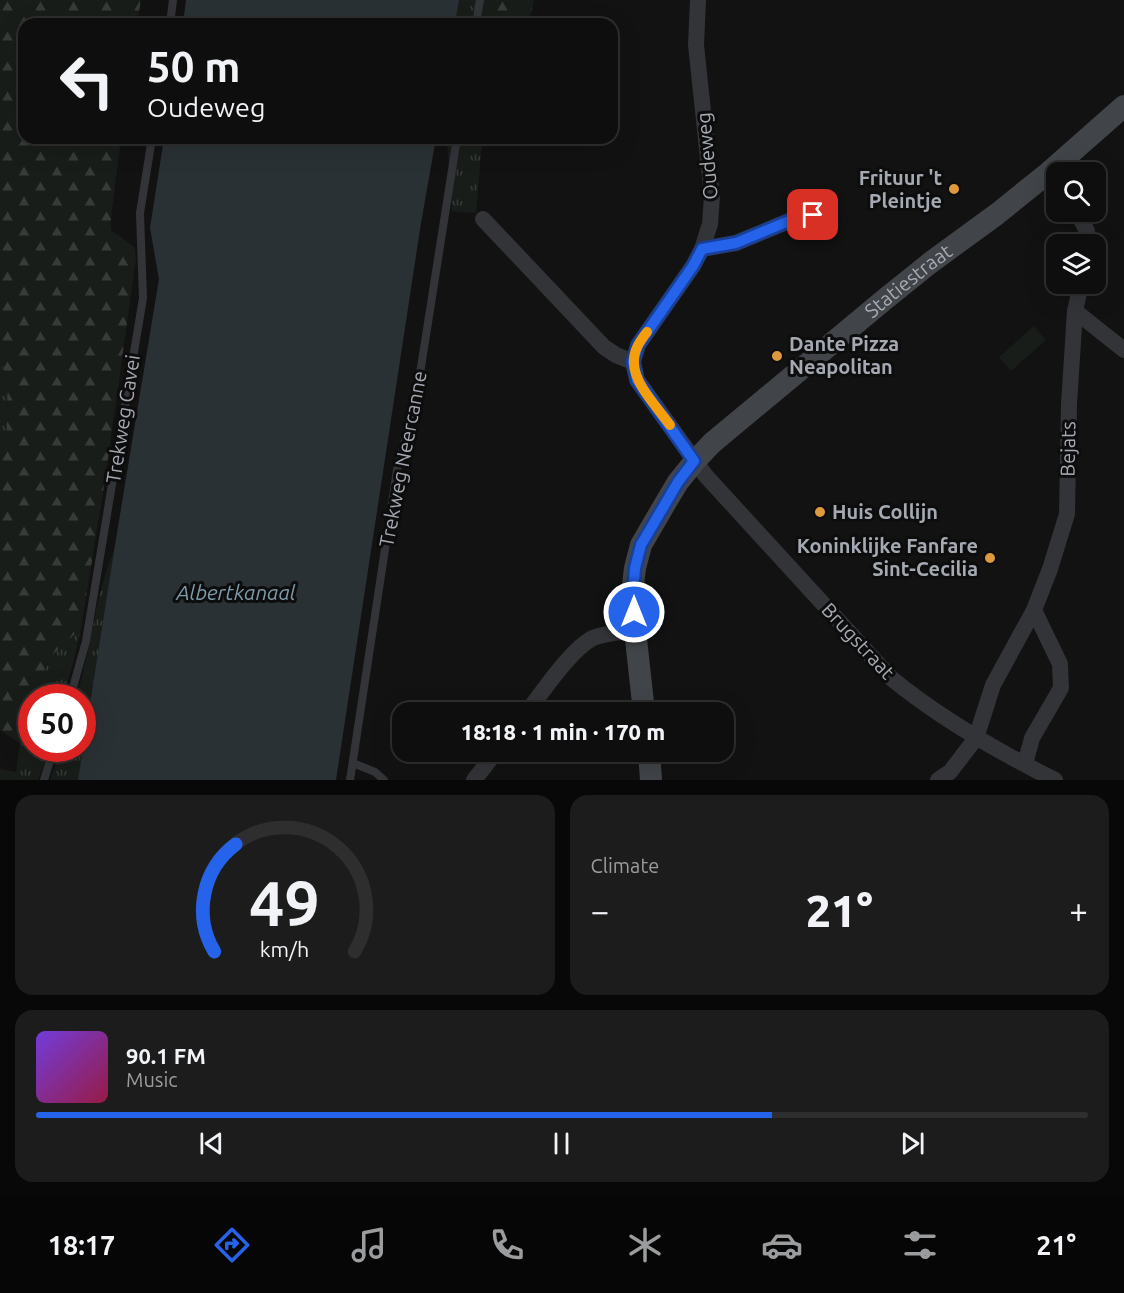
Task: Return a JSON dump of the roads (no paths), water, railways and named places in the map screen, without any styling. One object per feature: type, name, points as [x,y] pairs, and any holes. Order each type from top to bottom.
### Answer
[{"type":"main road","name":"Statiestraat","points":[[1068,162],[1123,108]]},
{"type":"main road","name":"Statiestraat","points":[[643,702],[635,630],[633,594],[635,568],[641,545],[678,482],[694,461],[712,443],[930,263],[1046,182]]},
{"type":"main road","points":[[650,762],[651,780]]},
{"type":"street","name":"Oudeweg","points":[[633,362],[638,345],[693,266],[702,249],[710,224],[712,196],[696,45],[698,0]]},
{"type":"street","points":[[702,249],[736,243],[789,221],[813,215]]},
{"type":"street","points":[[483,219],[604,347],[633,362],[637,380],[694,461]]},
{"type":"street","name":"Bejats","points":[[938,780],[950,772],[976,738],[993,685],[1034,610],[1050,569],[1067,514],[1069,404],[1075,311],[1079,294]]},
{"type":"street","points":[[1075,311],[1124,350]]},
{"type":"street","name":"Brugstraat","points":[[694,461],[891,678],[916,698],[976,738],[1055,780]]},
{"type":"street","points":[[1025,765],[1032,738],[1061,688],[1060,664],[1034,610]]},
{"type":"street","points":[[535,702],[576,650],[593,638],[635,630]]},
{"type":"street","points":[[474,780],[488,762]]},
{"type":"lane","points":[[171,18],[173,0]]},
{"type":"lane","points":[[477,18],[480,0]]},
{"type":"lane","name":"Trekweg Cavei","points":[[74,684],[86,641],[143,298],[140,213],[151,144]]},
{"type":"lane","name":"Trekweg Neercanne","points":[[350,780],[397,470],[416,399],[456,144]]},
{"type":"lane","points":[[44,780],[50,762]]},
{"type":"lane","points":[[352,763],[375,772],[384,780]]},
{"type":"water","points":[[186,0],[459,0],[456,18],[184,18]]},
{"type":"water","name":"Albertkanaal","points":[[163,144],[435,144],[336,780],[78,780],[81,762],[96,762],[96,684],[93,684],[159,279],[150,228]]},
{"type":"place","name":"Frituur 't Pleintje","points":[[954,189]]},
{"type":"place","name":"Dante Pizza Neapolitan","points":[[777,356]]},
{"type":"place","name":"Huis Collijn","points":[[820,512]]},
{"type":"place","name":"Koninklijke Fanfare Sint-Cecilia","points":[[990,558]]}]
